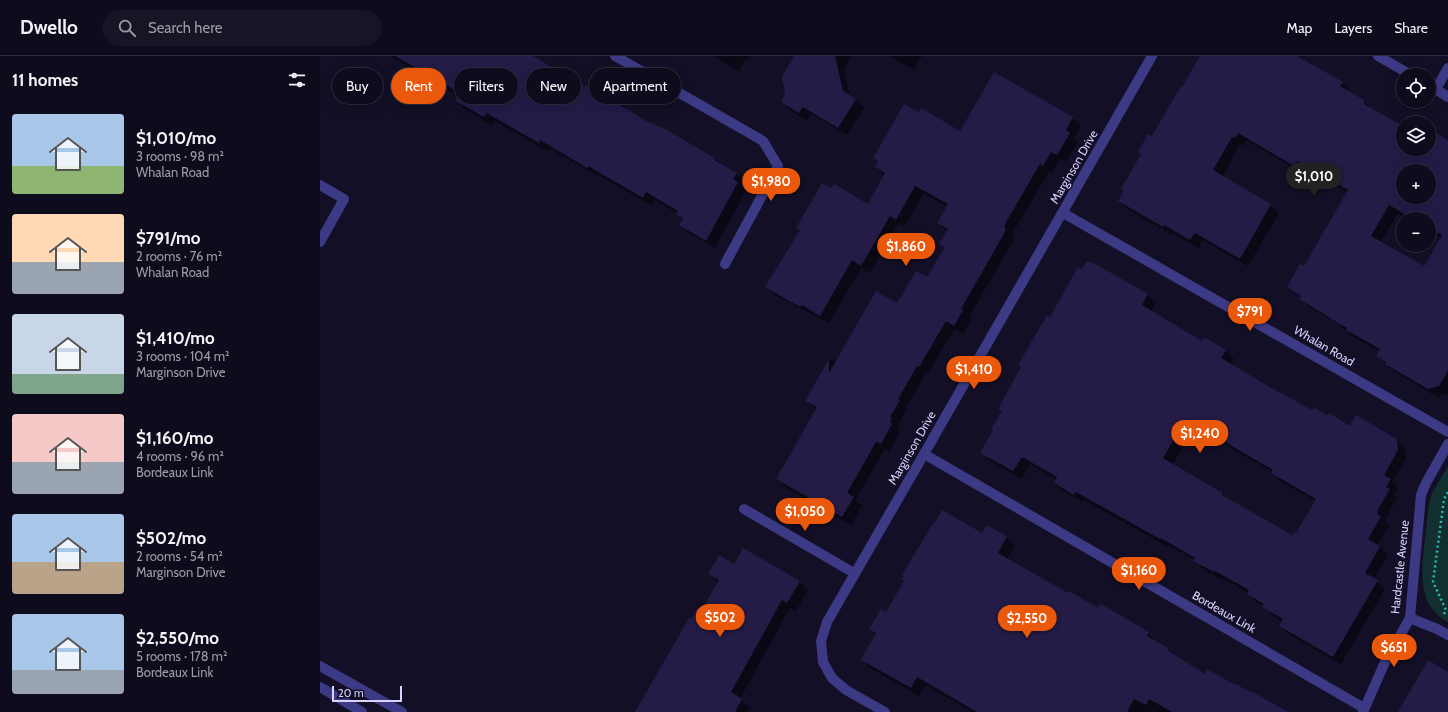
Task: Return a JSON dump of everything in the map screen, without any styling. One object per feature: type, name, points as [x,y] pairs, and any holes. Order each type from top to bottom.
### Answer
[{"type":"street","points":[[615,56],[763,141],[778,166],[725,264]]},
{"type":"street","name":"Marginson Drive","points":[[885,712],[846,690],[832,678],[823,662],[821,641],[827,622],[1063,213],[1151,56]]},
{"type":"street","points":[[1378,56],[1399,68]]},
{"type":"street","points":[[1436,82],[1448,68]]},
{"type":"street","points":[[1436,90],[1448,97]]},
{"type":"street","points":[[320,185],[344,198],[320,242]]},
{"type":"street","name":"Whalan Road","points":[[1063,213],[1448,432]]},
{"type":"street","name":"Hardcastle Avenue","points":[[1363,710],[1385,662],[1410,618],[1421,495],[1448,444]]},
{"type":"street","name":"Bordeaux Link","points":[[924,454],[1363,710]]},
{"type":"street","points":[[744,509],[854,573]]},
{"type":"street","points":[[1410,618],[1448,635]]},
{"type":"street","points":[[320,666],[402,712]]},
{"type":"street","points":[[320,688],[362,712]]},
{"type":"path","points":[[1437,629],[1446,610],[1433,582],[1444,499],[1448,492]]},
{"type":"green space","points":[[1448,466],[1448,622],[1432,608],[1427,599],[1424,590],[1422,570],[1429,504],[1432,493]]},
{"type":"building","points":[[395,56],[533,56],[553,68],[526,68],[526,104],[581,104],[581,85],[585,87],[586,85],[589,87],[589,104],[618,104],[715,158],[714,160],[737,173],[733,179],[738,182],[706,241],[679,225],[683,218],[676,214],[678,211],[646,192],[643,198],[588,166],[587,168],[540,140],[539,143],[486,113],[484,117],[460,104],[518,104],[518,68],[454,68],[454,90],[446,85],[446,68],[416,68]]},
{"type":"building","points":[[794,56],[835,56],[843,91],[856,99],[838,128],[803,107],[799,113],[781,102],[785,94],[782,77]]},
{"type":"building","points":[[1200,56],[1297,56],[1343,82],[1340,86],[1364,100],[1364,104],[1396,122],[1396,156],[1436,156],[1436,133],[1448,140],[1448,371],[1439,386],[1428,389],[1385,364],[1386,362],[1376,356],[1380,349],[1346,330],[1347,328],[1299,299],[1301,296],[1287,287],[1300,264],[1304,266],[1348,190],[1297,161],[1294,166],[1238,133],[1235,138],[1232,137],[1213,170],[1271,204],[1240,259],[1195,233],[1190,240],[1164,225],[1163,227],[1118,201],[1124,190],[1121,189],[1141,154],[1138,152],[1148,134],[1152,136],[1181,86],[1182,87]]},
{"type":"building","points":[[994,72],[1073,117],[1066,130],[1070,133],[1057,155],[1051,152],[1043,166],[1040,164],[1006,222],[1004,228],[1006,229],[1005,232],[961,309],[963,310],[954,326],[946,321],[919,367],[917,366],[898,399],[900,400],[890,417],[892,418],[890,423],[892,424],[881,444],[876,442],[847,493],[854,497],[842,517],[776,479],[817,407],[805,401],[829,359],[829,373],[876,291],[897,303],[916,271],[927,277],[945,247],[939,244],[948,229],[937,223],[948,204],[915,186],[896,220],[890,216],[861,266],[852,260],[820,316],[802,305],[801,307],[765,287],[800,230],[796,228],[822,183],[831,188],[834,184],[868,204],[885,173],[875,167],[878,161],[873,158],[904,104],[919,112],[921,108],[960,131]]},
{"type":"building","points":[[1087,261],[1090,261],[1148,294],[1142,305],[1202,341],[1204,337],[1226,350],[1221,358],[1312,410],[1314,407],[1327,415],[1329,413],[1350,426],[1356,415],[1397,439],[1398,450],[1384,475],[1391,479],[1386,487],[1390,489],[1377,511],[1377,514],[1381,516],[1368,539],[1380,546],[1365,573],[1378,580],[1333,657],[1279,626],[1283,619],[1262,607],[1264,604],[1247,594],[1249,590],[1215,571],[1214,572],[1193,561],[1195,558],[1161,538],[1160,539],[1076,492],[1074,495],[1054,483],[1057,477],[1022,457],[1013,471],[980,453],[993,430],[991,429],[1002,411],[998,409],[1021,367],[1018,365],[1047,315],[1050,317],[1078,267],[1082,269]],"holes":[[[1186,419],[1273,470],[1271,473],[1316,499],[1296,533],[1294,532],[1292,535],[1222,495],[1223,493],[1163,458]]]},
{"type":"building","points":[[942,510],[982,533],[987,525],[1007,536],[998,553],[1068,593],[1069,591],[1098,608],[1101,604],[1149,632],[1147,636],[1168,648],[1167,650],[1205,674],[1207,669],[1288,712],[1172,712],[1149,699],[1146,705],[1134,699],[1127,712],[977,712],[917,677],[911,688],[861,660],[876,633],[869,629],[881,609],[886,612],[904,581],[902,579],[904,576],[902,575]]},
{"type":"building","points":[[743,548],[800,581],[787,603],[782,600],[731,692],[742,699],[735,712],[635,712],[689,618],[691,619],[697,608],[701,611],[719,580],[708,574],[719,555],[734,564]]},
{"type":"building","points":[[1428,660],[1448,672],[1448,712],[1398,712]]}]
